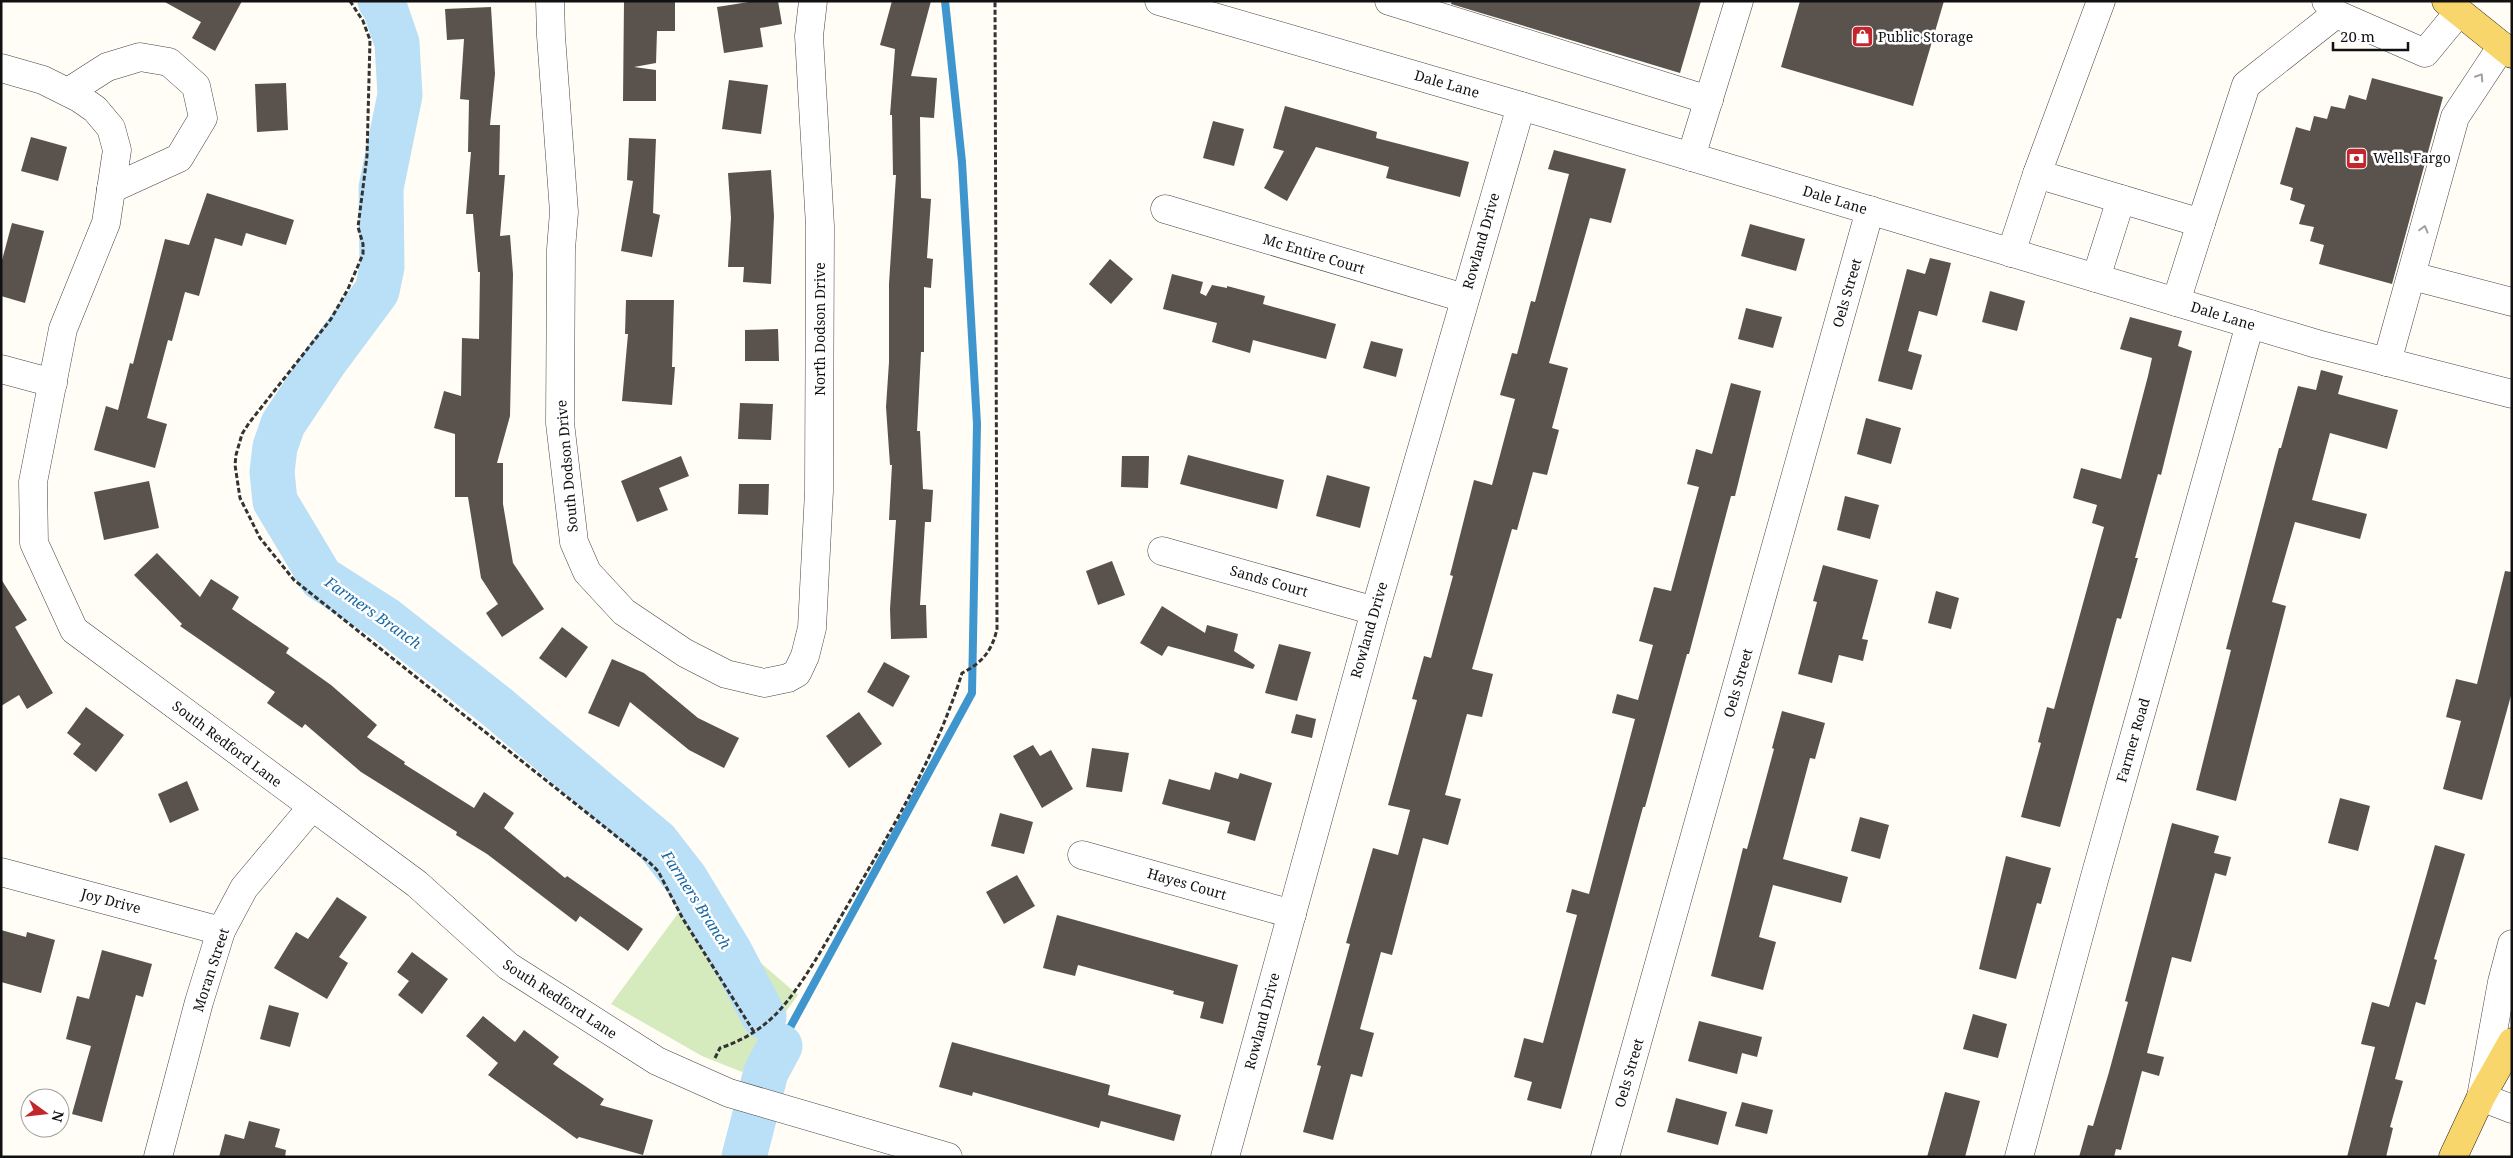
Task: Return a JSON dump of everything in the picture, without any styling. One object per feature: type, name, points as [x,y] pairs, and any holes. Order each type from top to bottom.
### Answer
[{"type":"main road","points":[[2452,7],[2507,50]]},
{"type":"main road","points":[[2453,1157],[2480,1097],[2512,1042]]},
{"type":"street","name":"South Dodson Drive","points":[[550,1],[564,212],[560,249],[560,423],[574,542],[587,572],[624,612],[685,653],[726,674],[764,683],[788,678],[797,673],[805,656]]},
{"type":"street","name":"North Dodson Drive","points":[[805,656],[812,628],[819,492],[820,226],[808,36],[813,1]]},
{"type":"street","name":"Dale Lane","points":[[1159,1],[1521,106],[2250,324],[2512,394]]},
{"type":"street","points":[[1389,1],[1709,100]]},
{"type":"street","points":[[1691,157],[1739,1]]},
{"type":"street","points":[[2011,253],[2037,174],[2101,1]]},
{"type":"street","points":[[2176,302],[2246,85],[2331,8],[2425,54],[2452,7]]},
{"type":"street","points":[[2387,362],[2456,117],[2507,50]]},
{"type":"street","points":[[68,92],[106,67],[140,57],[170,62],[196,86],[203,118],[179,158],[111,188]]},
{"type":"street","name":"South Redford Lane","points":[[1,68],[43,80],[68,92],[95,109],[111,128],[117,150],[106,223],[63,329],[33,482],[34,543],[74,630],[416,884],[508,966],[657,1061],[730,1093],[948,1157]]},
{"type":"street","name":"Rowland Drive","points":[[1225,1157],[1374,611],[1521,106]]},
{"type":"street","points":[[2037,174],[2201,223]]},
{"type":"street","points":[[2096,278],[2121,199]]},
{"type":"street","name":"Mc Entire Court","points":[[1165,209],[1464,298]]},
{"type":"street","name":"Oels Street","points":[[1606,1157],[1870,210]]},
{"type":"street","points":[[2412,276],[2512,302]]},
{"type":"street","name":"Farmer Road","points":[[2020,1157],[2096,870],[2250,324]]},
{"type":"street","points":[[1,369],[53,383]]},
{"type":"street","name":"Sands Court","points":[[1162,551],[1374,611]]},
{"type":"street","name":"Moran Street","points":[[158,1157],[199,1002],[221,931],[244,888],[312,807]]},
{"type":"street","name":"Hayes Court","points":[[1082,855],[1292,914]]},
{"type":"street","name":"Joy Drive","points":[[1,872],[221,931]]},
{"type":"street","points":[[2512,944],[2502,982],[2480,1097],[2512,1109]]},
{"type":"path","points":[[350,1],[364,21],[370,40],[367,156],[358,227],[364,244],[363,254],[348,289],[331,319],[278,384],[242,434],[235,465],[240,498],[260,538],[294,580],[587,811],[654,867],[683,919],[754,1032]]},
{"type":"path","points":[[704,1082],[720,1048],[738,1042],[775,1015],[819,954],[897,820],[949,715],[962,673],[978,665],[993,645],[997,629],[995,1]]},
{"type":"green space","points":[[688,900],[798,995],[742,1072],[702,1056],[611,1004]]},
{"type":"building","points":[[163,1],[242,1],[215,51],[192,38],[201,22]]},
{"type":"building","points":[[624,1],[675,1],[675,31],[657,31],[656,63],[634,67],[656,70],[656,101],[623,101]]},
{"type":"building","points":[[755,1],[778,1],[782,24],[760,28],[763,47],[724,53],[717,7]]},
{"type":"building","points":[[892,1],[931,1],[911,76],[937,78],[934,118],[920,117],[921,198],[931,199],[927,258],[933,259],[931,288],[924,287],[924,352],[921,352],[917,431],[920,431],[923,489],[933,490],[931,522],[925,522],[920,605],[926,605],[927,638],[891,639],[890,609],[896,520],[889,520],[892,465],[890,465],[886,407],[889,362],[889,284],[896,175],[893,175],[892,115],[890,115],[895,49],[880,45]]},
{"type":"building","points":[[1452,1],[1701,1],[1680,73],[1451,4]]},
{"type":"building","name":"Public Storage","points":[[1800,1],[1944,1],[1913,106],[1781,67]]},
{"type":"building","points":[[491,7],[495,74],[490,125],[500,125],[499,175],[505,175],[500,236],[510,235],[513,274],[510,416],[497,463],[503,463],[503,504],[513,563],[544,609],[502,637],[486,613],[498,604],[481,578],[468,497],[455,497],[455,434],[434,428],[444,391],[461,396],[462,338],[479,339],[480,272],[478,272],[473,214],[466,214],[471,152],[468,152],[469,100],[460,99],[464,39],[447,40],[445,9]]},
{"type":"building","name":"Wells Fargo","points":[[2372,78],[2443,97],[2392,284],[2319,264],[2324,245],[2310,241],[2314,227],[2299,224],[2305,205],[2290,200],[2293,188],[2280,184],[2296,127],[2310,131],[2314,116],[2327,119],[2331,106],[2345,109],[2349,95],[2366,100]]},
{"type":"building","points":[[729,80],[768,85],[761,134],[722,129]]},
{"type":"building","points":[[286,83],[288,130],[257,132],[255,84]]},
{"type":"building","points":[[1285,106],[1377,132],[1376,138],[1469,162],[1460,197],[1386,178],[1389,167],[1316,147],[1287,201],[1264,188],[1284,151],[1273,148]]},
{"type":"building","points":[[1213,121],[1244,129],[1234,166],[1203,158]]},
{"type":"building","points":[[31,137],[67,147],[58,181],[21,171]]},
{"type":"building","points":[[629,138],[656,139],[653,213],[660,215],[652,257],[621,251],[633,181],[627,180]]},
{"type":"building","points":[[1554,150],[1626,169],[1611,223],[1590,218],[1549,363],[1568,368],[1552,428],[1559,430],[1547,475],[1533,472],[1517,530],[1512,529],[1472,669],[1493,674],[1482,717],[1467,714],[1445,795],[1461,799],[1448,845],[1423,838],[1392,955],[1381,952],[1360,1029],[1374,1033],[1362,1077],[1351,1074],[1333,1140],[1303,1132],[1321,1066],[1317,1065],[1350,944],[1346,943],[1373,848],[1398,855],[1410,810],[1388,805],[1417,700],[1412,699],[1424,656],[1431,658],[1453,576],[1450,575],[1474,480],[1492,485],[1515,399],[1500,395],[1512,353],[1517,354],[1531,301],[1535,302],[1569,174],[1548,169]]},
{"type":"building","points":[[771,170],[774,216],[771,284],[743,282],[744,267],[728,267],[731,218],[728,173]]},
{"type":"building","points":[[207,193],[294,220],[286,245],[246,233],[242,246],[215,238],[199,296],[185,292],[172,341],[168,340],[147,418],[167,424],[155,468],[94,450],[106,406],[118,410],[130,363],[133,364],[165,239],[189,245]]},
{"type":"building","points":[[12,223],[44,231],[25,303],[1,296],[1,264]]},
{"type":"building","points":[[1750,224],[1805,239],[1796,271],[1741,256]]},
{"type":"building","points":[[1930,258],[1951,263],[1937,316],[1919,311],[1908,351],[1922,355],[1912,390],[1878,381],[1907,269],[1925,274]]},
{"type":"building","points":[[1110,259],[1133,279],[1111,304],[1089,284]]},
{"type":"building","points":[[1172,274],[1203,282],[1200,293],[1206,296],[1212,285],[1227,288],[1227,286],[1265,296],[1263,304],[1336,324],[1326,359],[1253,340],[1250,353],[1212,342],[1217,323],[1163,309]]},
{"type":"building","points":[[1990,291],[2025,301],[2017,331],[1982,322]]},
{"type":"building","points":[[626,300],[674,300],[672,367],[675,367],[672,405],[622,401],[628,334],[625,334]]},
{"type":"building","points":[[1746,308],[1782,317],[1773,348],[1738,339]]},
{"type":"building","points":[[2130,317],[2182,331],[2178,346],[2192,351],[2161,475],[2158,474],[2135,558],[2138,558],[2121,619],[2117,618],[2060,827],[2021,817],[2041,743],[2038,742],[2047,707],[2054,709],[2104,527],[2092,523],[2097,505],[2073,498],[2081,468],[2121,479],[2152,358],[2120,349]]},
{"type":"building","points":[[778,329],[779,361],[745,361],[745,330]]},
{"type":"building","points":[[1371,341],[1403,349],[1396,377],[1363,368]]},
{"type":"building","points":[[2321,370],[2343,376],[2338,394],[2398,410],[2387,449],[2330,433],[2312,500],[2367,514],[2360,539],[2295,522],[2272,602],[2286,606],[2236,801],[2196,790],[2231,650],[2226,649],[2279,448],[2281,448],[2298,386],[2316,390]]},
{"type":"building","points":[[1731,383],[1761,391],[1735,496],[1731,496],[1689,654],[1687,654],[1645,807],[1643,807],[1561,1109],[1527,1100],[1532,1082],[1514,1077],[1524,1038],[1543,1043],[1577,915],[1566,912],[1572,889],[1589,894],[1635,719],[1612,713],[1617,694],[1638,700],[1653,645],[1639,641],[1654,587],[1671,591],[1699,487],[1687,484],[1696,449],[1712,454]]},
{"type":"building","points":[[740,403],[773,404],[771,440],[738,439]]},
{"type":"building","points":[[1866,418],[1901,428],[1891,464],[1857,454]]},
{"type":"building","points":[[1188,455],[1284,480],[1277,509],[1180,484]]},
{"type":"building","points":[[681,456],[689,476],[659,488],[668,510],[637,522],[621,481]]},
{"type":"building","points":[[1122,456],[1149,456],[1148,488],[1121,487]]},
{"type":"building","points":[[1327,475],[1370,487],[1360,528],[1316,516]]},
{"type":"building","points":[[149,481],[159,528],[104,540],[94,492]]},
{"type":"building","points":[[739,484],[769,484],[768,515],[738,514]]},
{"type":"building","points":[[1845,496],[1879,505],[1870,539],[1837,530]]},
{"type":"building","points":[[157,553],[200,597],[211,579],[239,597],[232,609],[289,648],[286,653],[331,685],[377,725],[367,737],[405,762],[404,764],[474,808],[484,792],[514,813],[504,828],[565,878],[567,876],[643,929],[628,951],[580,916],[576,922],[487,854],[456,835],[457,832],[361,772],[305,724],[302,728],[267,703],[275,692],[180,626],[182,624],[134,575]]},
{"type":"building","points":[[1112,561],[1125,595],[1098,605],[1086,571]]},
{"type":"building","points":[[1823,565],[1878,580],[1862,639],[1868,640],[1863,661],[1839,655],[1832,683],[1798,674],[1817,602],[1813,601]]},
{"type":"building","points":[[2505,571],[2512,572],[2512,692],[2482,800],[2443,789],[2461,721],[2446,717],[2456,679],[2477,684]]},
{"type":"building","points":[[1,579],[27,620],[15,627],[53,693],[27,709],[19,695],[1,706]]},
{"type":"building","points":[[1936,591],[1959,598],[1951,629],[1928,623]]},
{"type":"building","points":[[1162,606],[1205,633],[1207,625],[1238,634],[1234,651],[1255,665],[1253,669],[1168,646],[1162,656],[1140,643]]},
{"type":"building","points":[[562,627],[588,647],[566,678],[539,658]]},
{"type":"building","points":[[1279,644],[1311,652],[1297,701],[1265,693]]},
{"type":"building","points":[[612,659],[644,673],[698,718],[739,738],[724,768],[689,750],[630,702],[619,727],[588,713]]},
{"type":"building","points":[[884,662],[910,676],[893,707],[867,692]]},
{"type":"building","points":[[86,707],[124,735],[96,772],[73,754],[81,744],[67,733]]},
{"type":"building","points":[[1782,711],[1825,723],[1815,759],[1810,758],[1783,859],[1848,877],[1841,903],[1773,885],[1759,937],[1776,942],[1763,990],[1711,976],[1743,848],[1747,849],[1774,749],[1772,748]]},
{"type":"building","points":[[859,712],[882,744],[849,768],[826,736]]},
{"type":"building","points":[[1296,714],[1316,719],[1312,738],[1291,733]]},
{"type":"building","points":[[1033,745],[1040,756],[1051,750],[1073,789],[1042,808],[1013,756]]},
{"type":"building","points":[[1092,748],[1129,753],[1122,792],[1086,787]]},
{"type":"building","points":[[1215,772],[1238,779],[1240,773],[1272,783],[1255,841],[1227,833],[1230,822],[1162,804],[1169,779],[1210,790]]},
{"type":"building","points":[[187,781],[199,810],[170,823],[158,794]]},
{"type":"building","points":[[2340,798],[2370,806],[2358,851],[2328,843]]},
{"type":"building","points":[[1000,813],[1033,822],[1024,854],[991,846]]},
{"type":"building","points":[[1860,817],[1889,825],[1880,859],[1851,851]]},
{"type":"building","points":[[2172,823],[2219,836],[2214,853],[2231,857],[2226,876],[2215,873],[2191,962],[2172,957],[2147,1053],[2164,1057],[2159,1076],[2142,1071],[2121,1150],[2116,1149],[2114,1157],[2079,1157],[2088,1125],[2093,1126],[2109,1072],[2128,1002],[2125,1001]]},
{"type":"building","points":[[2435,845],[2465,854],[2434,959],[2437,960],[2425,1005],[2416,1002],[2395,1079],[2403,1081],[2390,1127],[2393,1128],[2386,1157],[2347,1157],[2375,1047],[2361,1044],[2372,1002],[2389,1007]]},
{"type":"building","points":[[2006,856],[2051,868],[2041,904],[2037,903],[2016,979],[1979,969]]},
{"type":"building","points":[[1017,875],[1035,906],[1004,924],[986,892]]},
{"type":"building","points":[[337,897],[367,917],[339,957],[348,963],[327,999],[274,968],[296,932],[308,939]]},
{"type":"building","points":[[1057,915],[1238,965],[1223,1024],[1200,1018],[1204,1002],[1173,994],[1174,991],[1078,965],[1075,976],[1043,968]]},
{"type":"building","points":[[1,930],[26,937],[27,932],[55,940],[41,993],[1,982]]},
{"type":"building","points":[[102,950],[152,964],[143,997],[136,995],[102,1122],[72,1114],[91,1046],[66,1039],[77,996],[89,999]]},
{"type":"building","points":[[412,952],[448,979],[422,1014],[398,995],[409,981],[397,972]]},
{"type":"building","points":[[269,1005],[299,1013],[290,1047],[260,1039]]},
{"type":"building","points":[[1973,1014],[2007,1024],[1998,1058],[1963,1049]]},
{"type":"building","points":[[483,1016],[515,1042],[524,1030],[559,1057],[553,1064],[604,1099],[600,1105],[653,1120],[643,1155],[579,1137],[577,1139],[488,1075],[498,1063],[466,1036]]},
{"type":"building","points":[[1699,1021],[1762,1037],[1757,1057],[1742,1053],[1737,1074],[1688,1061]]},
{"type":"building","points":[[952,1042],[1110,1085],[1108,1095],[1181,1115],[1174,1141],[1101,1121],[1099,1128],[973,1092],[972,1096],[939,1087]]},
{"type":"building","points":[[1945,1092],[1980,1101],[1965,1157],[1927,1157]]},
{"type":"building","points":[[1676,1098],[1727,1112],[1718,1145],[1667,1132]]},
{"type":"building","points":[[1742,1102],[1773,1110],[1767,1134],[1735,1126]]},
{"type":"building","points":[[249,1121],[280,1129],[275,1147],[286,1150],[285,1157],[219,1157],[225,1134],[244,1139]]},
{"type":"waterway","name":"Farmers Branch","points":[[380,1],[385,8],[397,43],[400,95],[381,188],[382,267],[377,291],[325,361],[283,424],[275,447],[272,472],[275,501],[321,578],[385,619],[497,707],[657,842],[685,878],[730,952],[764,1017]]},
{"type":"waterway","points":[[780,1046],[972,693],[977,424],[962,162],[945,1]]},
{"type":"waterway","points":[[771,1027],[780,1046]]},
{"type":"waterway","name":"Farmers Branch","points":[[744,1157],[766,1072],[780,1046]]},
{"type":"place","name":"Public Storage","points":[[1862,37]]},
{"type":"place","name":"Wells Fargo","points":[[2357,158]]}]
